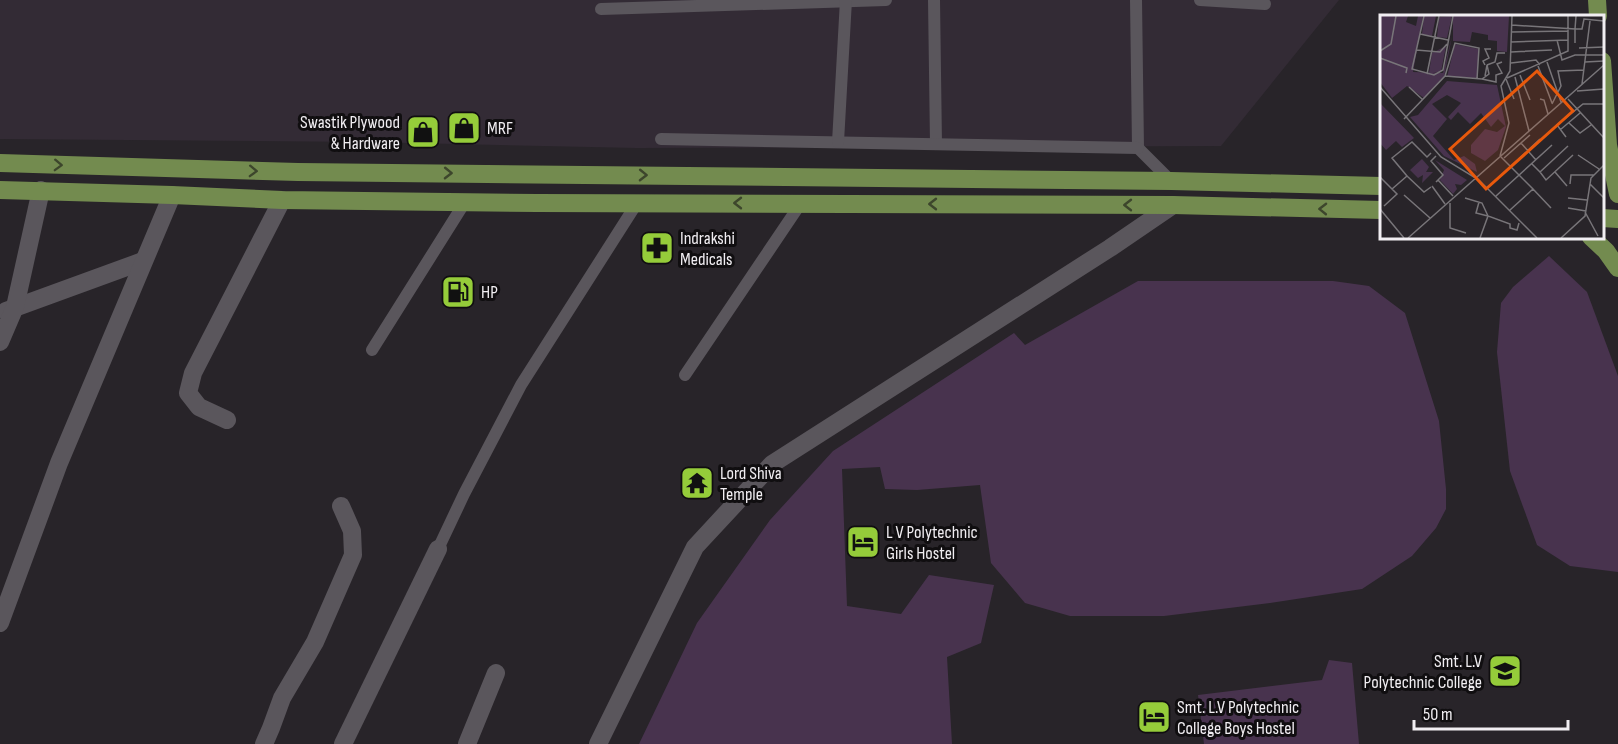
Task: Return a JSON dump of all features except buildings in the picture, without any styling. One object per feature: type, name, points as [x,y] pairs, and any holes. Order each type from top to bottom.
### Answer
[{"type":"main road","points":[[1597,0],[1598,15]]},
{"type":"main road","points":[[1603,82],[1613,183]]},
{"type":"main road","points":[[0,163],[298,172],[1171,181],[1380,186]]},
{"type":"main road","points":[[490,174],[492,202]]},
{"type":"main road","points":[[1171,181],[1173,206]]},
{"type":"main road","points":[[0,190],[282,200],[1173,206],[1380,210]]},
{"type":"main road","points":[[1603,218],[1618,219]]},
{"type":"main road","points":[[1592,238],[1606,251],[1618,268]]},
{"type":"street","points":[[0,342],[41,190]]},
{"type":"street","points":[[0,623],[59,464],[172,195]]},
{"type":"street","points":[[227,420],[199,407],[188,393],[193,373],[282,200]]},
{"type":"street","points":[[598,744],[695,547],[772,464],[1173,206]]},
{"type":"street","points":[[7,310],[143,261]]},
{"type":"street","points":[[264,744],[282,698],[315,642],[352,555],[352,531],[341,506]]},
{"type":"street","points":[[343,744],[438,549]]},
{"type":"street","points":[[467,744],[496,673]]},
{"type":"lane","points":[[838,142],[846,0]]},
{"type":"lane","points":[[602,9],[886,0]]},
{"type":"lane","points":[[934,0],[936,144]]},
{"type":"lane","points":[[1136,0],[1138,148]]},
{"type":"lane","points":[[1200,0],[1266,4]]},
{"type":"lane","points":[[661,139],[1138,148],[1171,181]]},
{"type":"lane","points":[[372,350],[465,202]]},
{"type":"lane","points":[[438,549],[521,385],[637,203]]},
{"type":"lane","points":[[685,375],[801,203]]},
{"type":"shaded area","points":[[0,0],[1339,0],[1221,146],[637,148],[367,142],[0,139]]},
{"type":"shaded area","points":[[1549,256],[1587,292],[1618,376],[1618,572],[1570,566],[1537,545],[1510,471],[1497,352],[1501,303],[1513,287]]},
{"type":"shaded area","points":[[1138,281],[1333,281],[1369,286],[1405,313],[1439,421],[1446,489],[1446,509],[1436,528],[1412,556],[1362,589],[1164,616],[1070,616],[1025,603],[991,563],[980,485],[917,490],[885,489],[880,467],[842,469],[847,606],[901,614],[929,575],[994,585],[981,643],[947,657],[952,744],[639,744],[697,623],[770,520],[833,451],[1014,333],[1025,345]]},
{"type":"shaded area","points":[[1329,660],[1352,663],[1359,744],[1204,744],[1198,695],[1322,680]]},
{"type":"place","name":"MRF","points":[[464,128]]},
{"type":"place","name":"Swastik Plywood & Hardware","points":[[423,132]]},
{"type":"place","name":"Indrakshi Medicals","points":[[657,248]]},
{"type":"place","name":"HP","points":[[458,292]]},
{"type":"place","name":"Lord Shiva Temple","points":[[697,483]]},
{"type":"place","name":"L V Polytechnic Girls Hostel","points":[[863,542]]},
{"type":"place","name":"Smt. L.V Polytechnic College","points":[[1505,671]]},
{"type":"place","name":"Smt. L.V Polytechnic College Boys Hostel","points":[[1154,717]]}]
